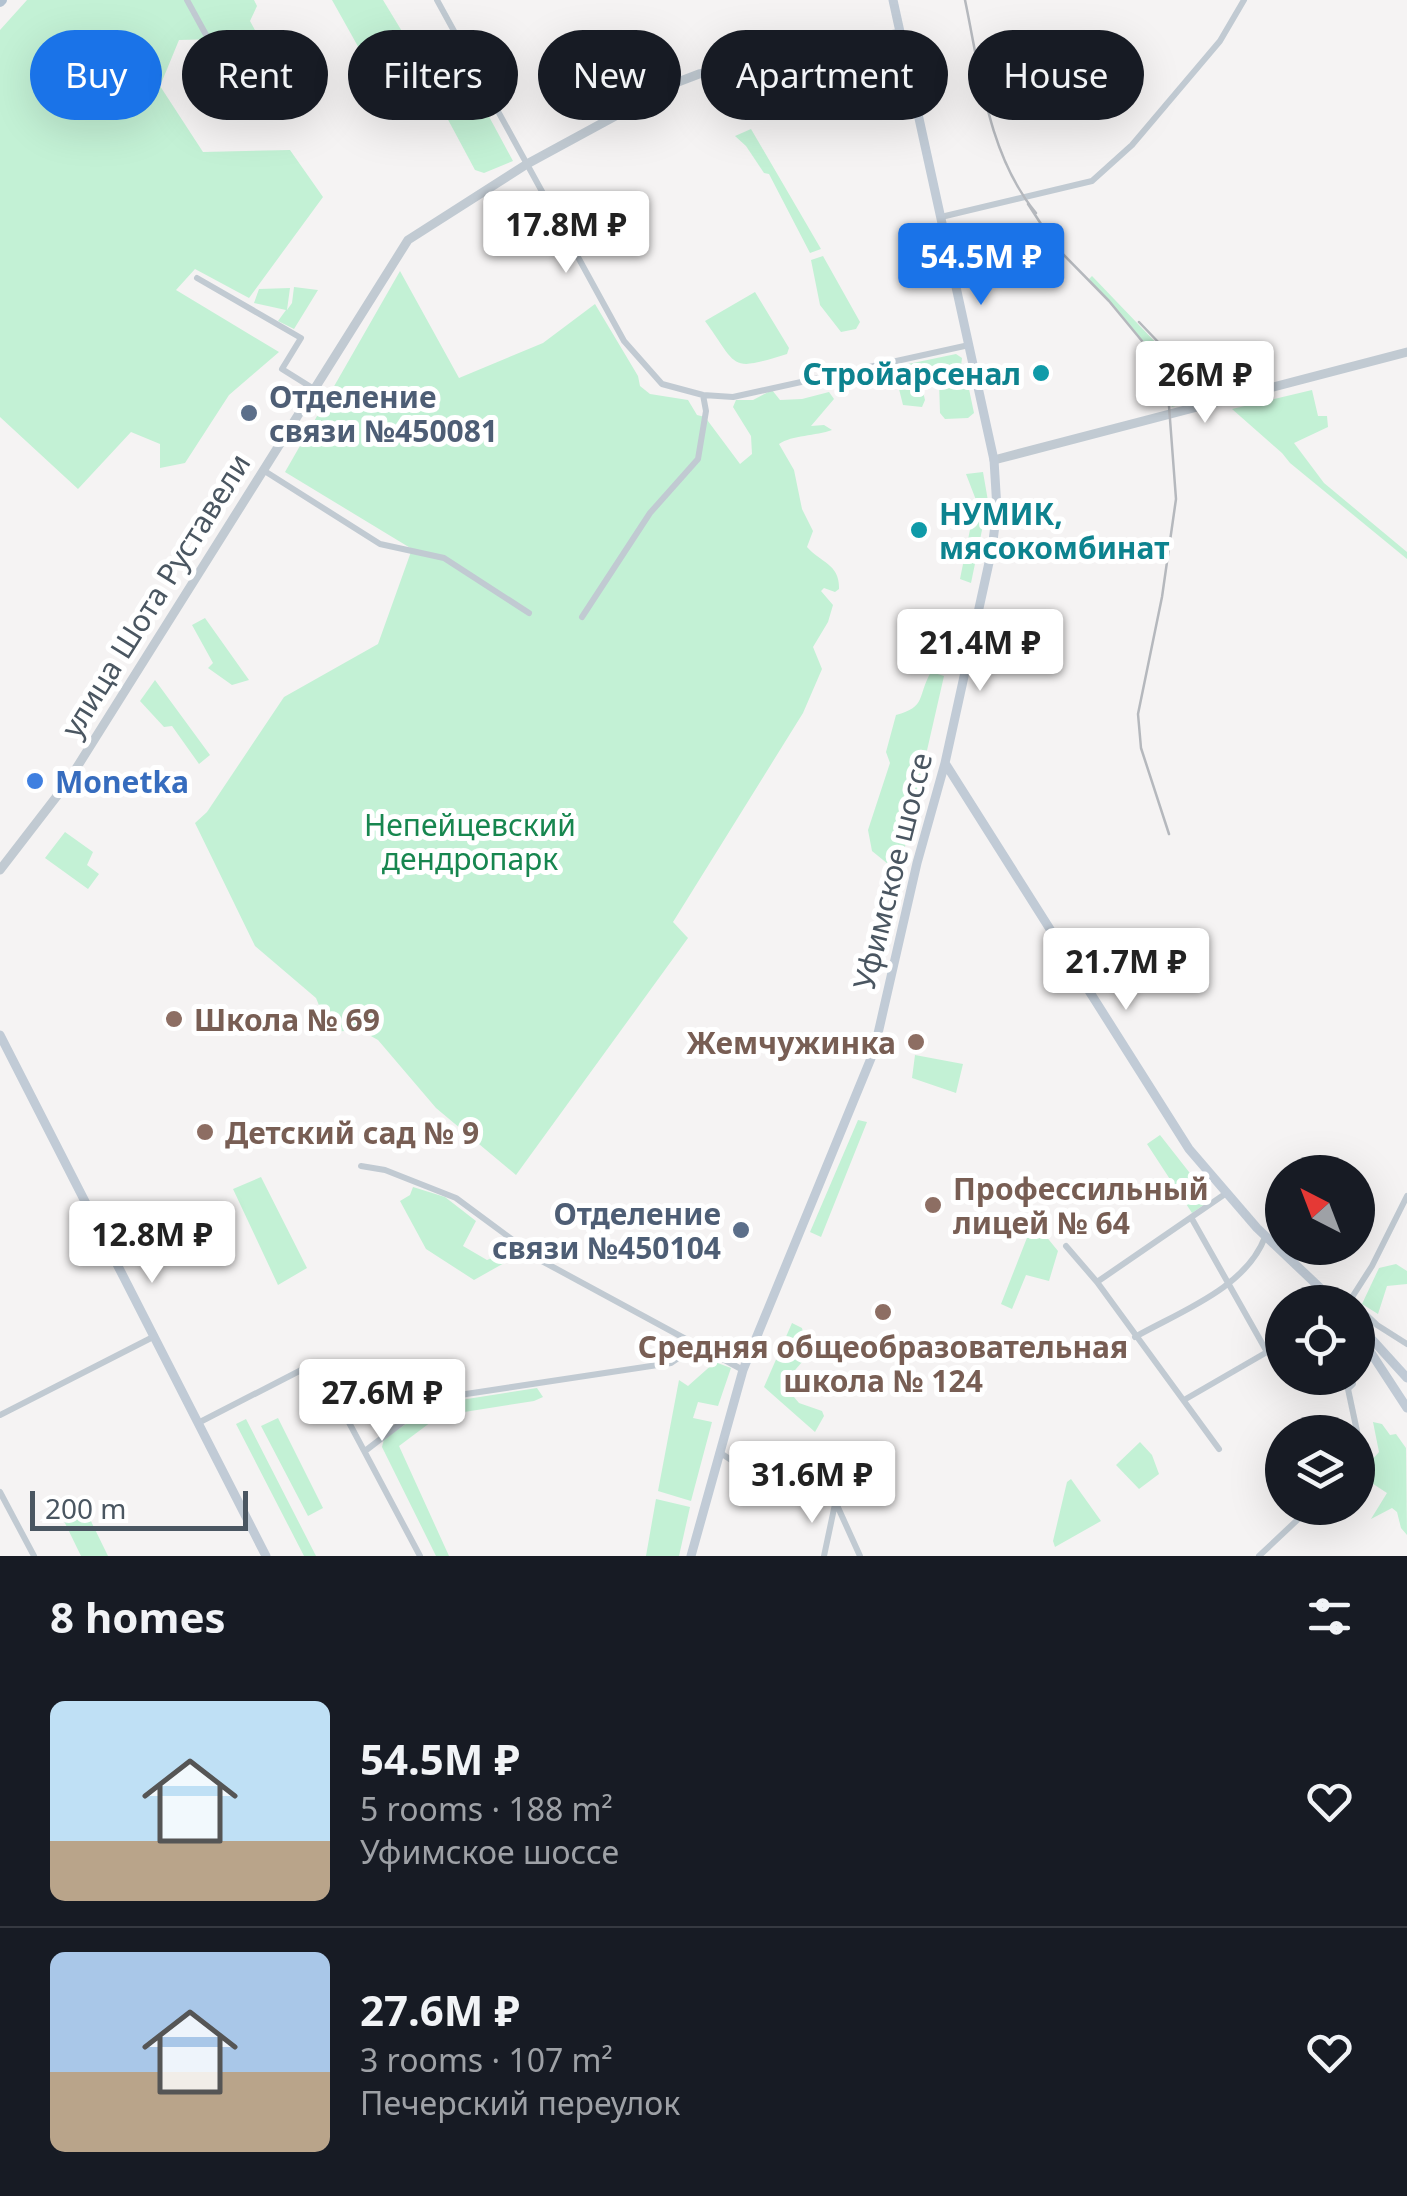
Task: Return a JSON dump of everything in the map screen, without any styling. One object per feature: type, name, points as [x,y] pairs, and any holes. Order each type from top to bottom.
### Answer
[{"type":"main road","name":"Уфимское шоссе","points":[[894,0],[899,30]]},
{"type":"main road","name":"Уфимское шоссе","points":[[692,1556],[743,1370],[874,1051],[992,549],[997,509],[994,460],[919,120]]},
{"type":"main road","points":[[944,763],[1189,1149],[1265,1236]]},
{"type":"main road","points":[[0,1035],[266,1556]]},
{"type":"main road","points":[[1294,1265],[1313,1285]]},
{"type":"main road","points":[[1375,1341],[1407,1378]]},
{"type":"main road","points":[[1380,1368],[1384,1359],[1392,1358]]},
{"type":"main road","points":[[1375,1360],[1407,1408]]},
{"type":"street","points":[[187,0],[204,30]]},
{"type":"street","points":[[437,0],[595,292],[642,366],[662,384],[703,395],[734,397],[969,345]]},
{"type":"street","points":[[941,217],[1092,181],[1132,145],[1220,41],[1244,0]]},
{"type":"street","name":"улица Шота Руставели","points":[[0,870],[66,783],[408,240],[527,164],[686,78],[701,75]]},
{"type":"street","points":[[198,278],[301,338],[282,369],[314,390]]},
{"type":"street","points":[[994,460],[1407,352]]},
{"type":"street","points":[[582,617],[650,513],[698,459],[706,411],[703,395]]},
{"type":"street","points":[[263,470],[380,544],[444,558],[529,613]]},
{"type":"street","points":[[361,1166],[384,1170],[456,1198],[540,1260],[743,1370]]},
{"type":"street","points":[[1097,1282],[1225,1194]]},
{"type":"street","points":[[1362,1285],[1407,1196]]},
{"type":"street","points":[[1192,1218],[1265,1348]]},
{"type":"street","points":[[1135,1337],[1230,1282],[1260,1252],[1265,1240]]},
{"type":"street","points":[[1066,1246],[1220,1449]]},
{"type":"street","points":[[1375,1325],[1407,1344]]},
{"type":"street","points":[[0,1415],[156,1335]]},
{"type":"street","points":[[365,1451],[433,1399],[671,1363],[692,1342]]},
{"type":"street","points":[[1184,1400],[1265,1353]]},
{"type":"street","points":[[200,1422],[311,1365],[320,1368],[420,1556]]},
{"type":"street","points":[[719,1452],[766,1483],[836,1503],[860,1556]]},
{"type":"street","points":[[0,1492],[34,1556]]},
{"type":"street","points":[[824,1556],[836,1503]]},
{"type":"street","points":[[1259,1556],[1292,1525]]},
{"type":"green space","points":[[27,0],[254,0],[257,6],[250,21],[255,30],[182,30],[182,40],[162,81],[162,30],[30,30],[30,120],[162,120],[162,89],[203,152],[290,150],[323,197],[249,298],[195,269],[176,290],[279,352],[229,395],[185,463],[160,468],[160,444],[131,432],[78,489],[0,417],[0,30]]},
{"type":"green space","points":[[332,0],[383,0],[401,30],[349,30]]},
{"type":"green space","points":[[448,120],[491,120],[513,161],[484,173],[475,170]]},
{"type":"green space","points":[[751,129],[821,249],[810,253],[769,174],[764,173],[735,136]]},
{"type":"green space","points":[[823,256],[860,322],[856,329],[841,332],[820,305],[811,260]]},
{"type":"green space","name":"Непейцевский дендропарк","points":[[400,271],[459,378],[543,343],[595,304],[638,376],[640,386],[650,394],[688,400],[740,464],[752,454],[751,436],[733,407],[736,400],[753,400],[772,390],[780,400],[829,392],[834,399],[811,426],[824,425],[832,430],[779,444],[794,470],[802,509],[813,531],[807,547],[833,569],[838,581],[839,589],[835,592],[824,588],[821,591],[833,605],[813,647],[822,669],[803,713],[673,922],[688,938],[516,1175],[436,1108],[378,1040],[360,1030],[330,1032],[316,998],[255,946],[195,823],[207,812],[284,697],[378,644],[412,549],[285,472]]},
{"type":"green space","points":[[1092,276],[1208,397],[1172,407],[1144,342],[1089,279]]},
{"type":"green space","points":[[294,287],[318,290],[294,329],[278,321],[286,310],[254,303],[259,289],[290,288],[287,310]]},
{"type":"green space","points":[[755,292],[789,348],[787,354],[745,364],[731,357],[705,321]]},
{"type":"green space","points":[[956,354],[962,358],[961,366],[919,375],[925,400],[922,407],[903,405],[897,381],[908,364]]},
{"type":"green space","points":[[965,370],[974,413],[968,418],[945,419],[940,413],[939,381]]},
{"type":"green space","points":[[1312,390],[1318,416],[1327,416],[1328,427],[1294,443],[1324,483],[1407,552],[1407,559],[1290,463],[1232,409]]},
{"type":"green space","points":[[983,472],[988,501],[971,583],[960,579],[976,500],[966,474]]},
{"type":"green space","points":[[205,618],[249,680],[232,685],[208,668],[213,663],[192,625]]},
{"type":"green space","points":[[931,672],[944,676],[899,873],[872,851],[868,830],[890,763],[886,752],[896,715],[917,704]]},
{"type":"green space","points":[[155,680],[210,755],[199,764],[172,726],[164,727],[140,701]]},
{"type":"green space","points":[[65,832],[93,852],[87,865],[99,874],[88,889],[45,858]]},
{"type":"green space","points":[[915,1055],[963,1064],[956,1093],[912,1078]]},
{"type":"green space","points":[[858,1120],[867,1122],[821,1237],[810,1232]]},
{"type":"green space","points":[[1160,1135],[1211,1200],[1192,1213],[1147,1144]]},
{"type":"green space","points":[[261,1177],[307,1268],[278,1285],[233,1189]]},
{"type":"green space","points":[[413,1187],[445,1197],[476,1221],[463,1246],[487,1260],[504,1253],[506,1262],[474,1280],[426,1249],[400,1201],[410,1195]]},
{"type":"green space","points":[[1036,1224],[1058,1251],[1049,1281],[1026,1275],[1012,1309],[1001,1304],[1032,1225]]},
{"type":"green space","points":[[1396,1264],[1407,1271],[1407,1284],[1387,1286],[1378,1314],[1375,1285],[1371,1285],[1379,1268]]},
{"type":"green space","points":[[792,1323],[802,1328],[808,1355],[783,1384],[799,1403],[822,1411],[824,1416],[815,1432],[764,1387]]},
{"type":"green space","points":[[715,1362],[731,1368],[718,1406],[698,1402],[693,1418],[712,1422],[691,1501],[658,1491],[679,1380],[688,1386]]},
{"type":"green space","points":[[537,1388],[543,1397],[534,1401],[439,1416],[399,1446],[449,1556],[436,1556],[382,1447],[384,1439],[435,1404]]},
{"type":"green space","points":[[278,1418],[323,1508],[308,1516],[261,1426]]},
{"type":"green space","points":[[246,1419],[316,1556],[304,1556],[236,1424]]},
{"type":"green space","points":[[1375,1422],[1382,1424],[1390,1435],[1396,1434],[1406,1448],[1407,1535],[1392,1508],[1375,1517],[1387,1493],[1375,1485],[1375,1456],[1379,1452]]},
{"type":"green space","points":[[1140,1442],[1152,1455],[1159,1474],[1139,1489],[1116,1465]]},
{"type":"green space","points":[[1071,1479],[1101,1521],[1055,1547],[1053,1541],[1067,1482]]},
{"type":"green space","points":[[656,1499],[690,1507],[679,1556],[646,1556]]},
{"type":"green space","points":[[85,1509],[108,1556],[81,1556],[64,1521]]},
{"type":"railway","points":[[965,0],[996,139],[1020,190],[1036,213]]},
{"type":"railway","points":[[1028,204],[1056,247],[1142,341],[1169,406],[1176,499],[1162,597],[1138,714],[1141,748],[1169,834]]},
{"type":"railway","points":[[1139,322],[1208,394]]},
{"type":"place","name":"Стройарсенал","points":[[1041,373]]},
{"type":"place","name":"Отделение связи №450081","points":[[249,413]]},
{"type":"place","name":"НУМИК, мясокомбинат","points":[[919,530]]},
{"type":"place","name":"Monetka","points":[[35,781]]},
{"type":"place","name":"Школа № 69","points":[[174,1019]]},
{"type":"place","name":"Жемчужинка","points":[[916,1042]]},
{"type":"place","name":"Детский сад № 9","points":[[205,1132]]},
{"type":"place","name":"Профессильный лицей № 64","points":[[933,1205]]},
{"type":"place","name":"Отделение связи №450104","points":[[741,1230]]},
{"type":"place","name":"Средняя общеобразовательная школа № 124","points":[[883,1312]]}]
